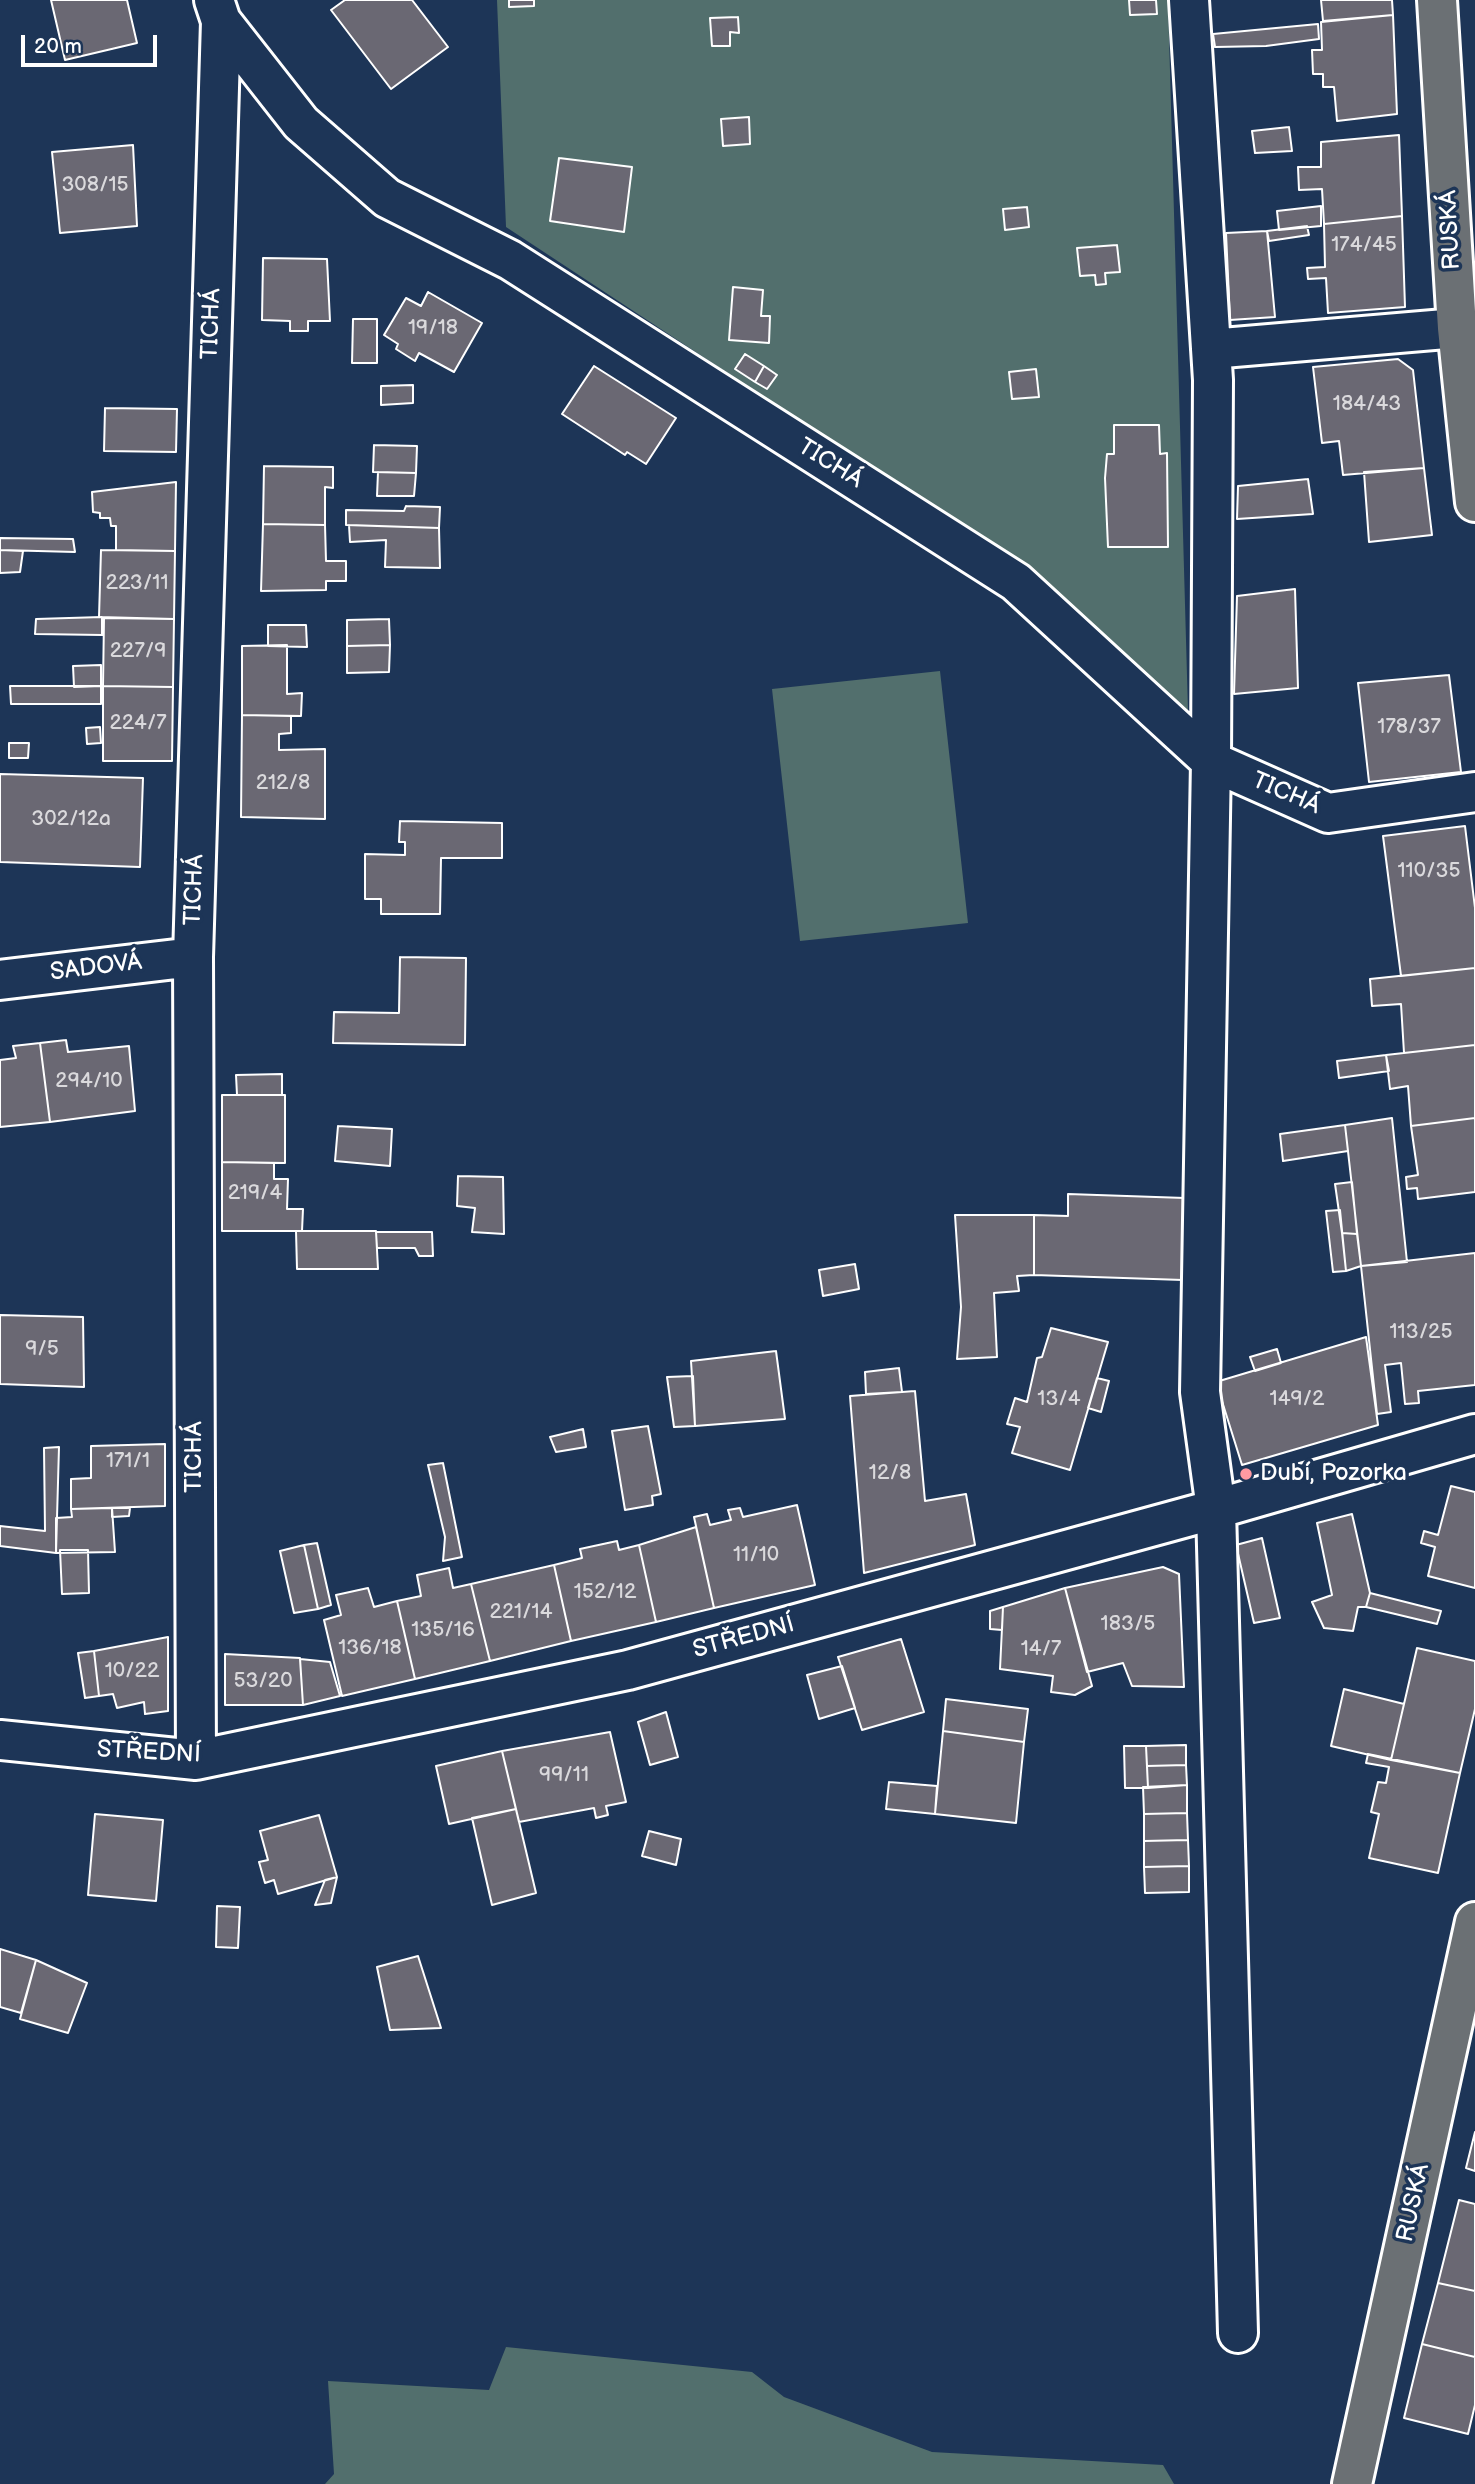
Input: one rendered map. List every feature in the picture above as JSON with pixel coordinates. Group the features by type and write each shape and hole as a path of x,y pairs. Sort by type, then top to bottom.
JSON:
{"main road":[{"name":"RUSKÁ","path":"1437,0 1457,328 1475,502"},
{"name":"RUSKÁ","path":"1352,2484 1475,1922"}],"street":[{"path":"1189,0 1211,349 1211,761 1200,1392 1216,1509 1238,2333"},
{"name":"TICHÁ","path":"218,11 301,123 387,198 510,260 1016,582 1211,761 1328,813 1475,792"},
{"name":"TICHÁ","path":"196,1760 192,957 218,11"},
{"path":"1211,349 1457,328"},
{"name":"SADOVÁ","path":"0,980 192,957"},
{"name":"STŘEDNÍ","path":"0,1740 196,1760 628,1670 1216,1509 1475,1434"}],"green space":[{"path":"497,0 1168,0 1188,711 1010,555 905,490 506,227"},
{"path":"940,671 968,923 800,941 772,689"},
{"path":"506,2347 752,2372 784,2397 932,2452 1163,2465 1174,2484 325,2484 334,2474 328,2381 489,2390"}],"building":[{"path":"51,0 127,0 137,43 65,60"},
{"path":"345,0 412,0 448,47 391,89 331,10"},
{"path":"509,0 534,0 534,6 509,7"},
{"path":"1129,0 1156,0 1157,14 1130,15"},
{"path":"1321,0 1392,0 1393,15 1323,21"},
{"path":"1393,15 1397,114 1337,121 1334,87 1323,87 1323,74 1313,74 1312,50 1322,50 1321,22"},
{"path":"738,17 739,33 730,32 730,46 712,46 710,18"},
{"path":"1318,24 1319,39 1266,46 1215,47 1213,34"},
{"path":"749,117 750,144 723,146 721,119"},
{"path":"1289,127 1292,151 1255,153 1252,131"},
{"path":"1399,135 1402,216 1324,224 1322,189 1299,190 1298,167 1321,167 1321,142"},
{"path":"133,145 137,226 60,233 52,152"},
{"path":"559,158 632,167 624,232 550,221"},
{"path":"1321,206 1321,226 1279,230 1277,211"},
{"path":"1027,207 1029,227 1005,230 1003,209"},
{"path":"1402,216 1405,307 1328,313 1326,278 1308,279 1307,268 1325,267 1324,224"},
{"path":"1307,226 1309,235 1269,241 1267,231"},
{"path":"1267,231 1275,317 1230,320 1226,233"},
{"path":"1117,245 1120,272 1105,273 1106,284 1096,285 1095,275 1080,276 1077,248"},
{"path":"263,258 327,259 330,321 308,321 308,331 290,331 290,321 262,320"},
{"path":"733,287 763,290 761,316 770,316 769,343 729,340"},
{"path":"428,292 482,323 454,372 419,353 415,361 396,349 398,344 384,335 406,298 421,306"},
{"path":"353,319 377,319 377,363 352,363"},
{"path":"745,354 764,366 755,382 735,369"},
{"path":"1398,359 1413,370 1424,468 1343,475 1339,441 1322,443 1313,367"},
{"path":"594,366 676,418 646,464 627,452 625,455 562,414"},
{"path":"764,366 777,375 767,389 755,382"},
{"path":"1036,369 1039,397 1012,399 1009,372"},
{"path":"413,385 413,403 381,405 381,386"},
{"path":"105,408 177,409 176,452 104,451"},
{"path":"1114,425 1159,425 1160,454 1167,453 1168,547 1108,547 1105,478 1107,454 1114,454"},
{"path":"374,445 417,446 416,473 373,472"},
{"path":"264,466 333,467 333,488 325,487 325,525 263,524"},
{"path":"1424,468 1432,535 1369,542 1364,472"},
{"path":"378,472 416,473 414,496 377,496"},
{"path":"1308,479 1313,514 1237,519 1238,486"},
{"path":"176,482 175,551 116,550 116,526 111,526 110,518 100,518 100,513 93,512 92,492"},
{"path":"406,506 440,507 439,528 346,525 346,510 404,511"},
{"path":"263,524 325,525 326,561 346,561 346,581 326,581 326,590 261,591"},
{"path":"349,525 439,528 440,568 385,567 386,540 350,542"},
{"path":"0,538 73,539 75,552 0,550"},
{"path":"0,550 23,551 20,572 0,573"},
{"path":"101,550 175,551 174,619 99,617"},
{"path":"1295,589 1298,688 1234,694 1237,596"},
{"path":"102,617 102,635 35,634 36,619"},
{"path":"104,618 174,619 173,687 103,686"},
{"path":"389,619 390,645 347,646 347,620"},
{"path":"268,625 306,625 307,647 268,646"},
{"path":"287,645 287,694 302,693 301,716 242,715 242,646"},
{"path":"390,645 389,672 347,673 347,646"},
{"path":"101,665 101,686 74,687 73,666"},
{"path":"1449,675 1461,772 1369,782 1358,683"},
{"path":"10,686 101,686 101,704 11,704"},
{"path":"103,686 173,687 172,761 103,761"},
{"path":"242,715 291,716 291,733 279,734 279,750 325,749 325,819 241,817"},
{"path":"100,727 101,743 87,744 86,728"},
{"path":"9,743 29,743 28,758 9,758"},
{"path":"0,774 143,778 140,867 0,862"},
{"path":"400,821 502,823 502,858 441,858 440,914 381,914 381,899 365,899 365,854 405,855 405,842 399,842"},
{"path":"1465,826 1475,908 1475,968 1401,976 1383,836"},
{"path":"400,957 466,958 465,1045 333,1043 334,1012 399,1013"},
{"path":"1475,968 1475,1045 1404,1053 1401,1004 1372,1006 1370,979"},
{"path":"66,1040 68,1052 129,1046 135,1111 50,1122 40,1043"},
{"path":"40,1043 50,1122 0,1127 0,1060 16,1058 13,1046"},
{"path":"1475,1045 1475,1118 1411,1126 1408,1086 1390,1089 1386,1055"},
{"path":"1386,1055 1389,1071 1339,1078 1337,1061"},
{"path":"282,1074 282,1095 237,1095 236,1075"},
{"path":"222,1095 285,1095 285,1163 222,1162"},
{"path":"1392,1118 1407,1262 1361,1266 1345,1125"},
{"path":"1475,1118 1475,1192 1418,1199 1417,1188 1407,1189 1406,1177 1418,1175 1411,1126"},
{"path":"1345,1125 1348,1151 1283,1161 1280,1134"},
{"path":"338,1126 392,1129 390,1166 335,1161"},
{"path":"222,1162 274,1163 274,1179 288,1179 287,1209 303,1209 302,1231 222,1231"},
{"path":"458,1176 503,1177 504,1234 472,1232 475,1208 457,1206"},
{"path":"1352,1182 1357,1234 1342,1233 1335,1184"},
{"path":"1068,1194 1185,1198 1183,1280 1034,1275 1034,1215 1068,1216"},
{"path":"1340,1210 1346,1271 1333,1272 1326,1211"},
{"path":"955,1215 1034,1215 1034,1275 1017,1276 1019,1291 994,1293 997,1357 957,1359 961,1307"},
{"path":"296,1231 376,1231 378,1269 297,1269"},
{"path":"376,1232 432,1232 433,1256 419,1256 415,1248 377,1248"},
{"path":"1342,1233 1357,1234 1361,1266 1346,1271"},
{"path":"1475,1253 1475,1385 1418,1391 1419,1403 1405,1404 1401,1363 1385,1365 1391,1412 1377,1414 1361,1266"},
{"path":"855,1264 859,1289 823,1296 819,1270"},
{"path":"0,1315 83,1317 84,1387 0,1384"},
{"path":"1051,1328 1108,1342 1070,1470 1012,1453 1020,1427 1007,1424 1015,1398 1027,1402 1037,1358 1042,1357"},
{"path":"1366,1337 1378,1425 1242,1465 1216,1382"},
{"path":"1277,1349 1281,1363 1255,1371 1250,1357"},
{"path":"776,1351 785,1419 695,1426 691,1361"},
{"path":"899,1368 902,1392 866,1394 865,1372"},
{"path":"693,1376 695,1426 674,1427 667,1377"},
{"path":"1097,1378 1109,1381 1101,1412 1088,1408"},
{"path":"915,1391 925,1501 966,1494 975,1545 864,1573 850,1396"},
{"path":"648,1426 661,1494 652,1496 653,1505 625,1510 612,1431"},
{"path":"583,1429 586,1447 556,1452 550,1437"},
{"path":"165,1444 165,1506 71,1509 71,1479 91,1478 91,1446"},
{"path":"59,1447 56,1553 0,1546 0,1526 45,1531 44,1448"},
{"path":"443,1463 462,1557 443,1561 445,1537 428,1465"},
{"path":"1451,1486 1475,1492 1475,1588 1428,1576 1435,1547 1421,1543 1424,1531 1438,1535"},
{"path":"797,1505 815,1585 714,1608 694,1517 707,1514 710,1525 731,1520 728,1510 740,1508 743,1517"},
{"path":"112,1508 115,1552 56,1553 56,1518 72,1517 71,1509"},
{"path":"112,1508 130,1508 129,1516 112,1517"},
{"path":"1352,1514 1370,1593 1366,1607 1358,1607 1353,1631 1324,1628 1312,1602 1332,1595 1317,1523"},
{"path":"696,1527 714,1608 656,1622 639,1545"},
{"path":"1262,1538 1280,1618 1254,1623 1236,1545"},
{"path":"617,1541 619,1550 639,1545 656,1622 571,1641 554,1565 582,1558 580,1549"},
{"path":"317,1543 331,1605 318,1609 304,1545"},
{"path":"304,1545 318,1609 294,1613 280,1551"},
{"path":"60,1550 88,1550 89,1593 62,1594"},
{"path":"554,1565 571,1641 490,1661 471,1584"},
{"path":"1163,1567 1179,1574 1184,1687 1132,1686 1123,1663 1087,1672 1065,1588"},
{"path":"449,1568 453,1588 471,1584 490,1661 415,1679 397,1601 421,1596 417,1575"},
{"path":"368,1588 374,1607 397,1601 415,1679 342,1696 324,1620 341,1615 336,1595"},
{"path":"1065,1588 1092,1686 1075,1695 1051,1692 1053,1676 1000,1669 1003,1607"},
{"path":"1370,1593 1441,1611 1437,1624 1366,1607"},
{"path":"1003,1607 1002,1630 990,1629 990,1611"},
{"path":"168,1637 168,1711 145,1714 144,1702 117,1708 113,1694 99,1696 94,1651"},
{"path":"901,1639 924,1712 862,1730 838,1657"},
{"path":"1417,1648 1475,1661 1475,1709 1460,1773 1391,1760"},
{"path":"94,1651 99,1696 85,1698 78,1653"},
{"path":"225,1654 300,1658 303,1705 225,1705"},
{"path":"300,1659 330,1662 340,1696 303,1705"},
{"path":"842,1666 855,1708 819,1719 807,1675"},
{"path":"1344,1689 1404,1704 1391,1760 1331,1746"},
{"path":"946,1699 1028,1709 1024,1742 943,1731"},
{"path":"666,1712 678,1757 650,1765 638,1722"},
{"path":"943,1731 1024,1742 1016,1823 935,1814"},
{"path":"610,1732 626,1802 606,1806 608,1815 596,1818 594,1808 519,1822 502,1751"},
{"path":"1186,1745 1186,1765 1147,1766 1146,1746"},
{"path":"1124,1746 1146,1746 1148,1788 1125,1788"},
{"path":"502,1751 516,1809 449,1824 436,1766"},
{"path":"1368,1754 1460,1773 1438,1873 1369,1858 1379,1814 1371,1812 1378,1782 1386,1783 1389,1767 1366,1763"},
{"path":"1186,1765 1187,1785 1148,1788 1147,1766"},
{"path":"889,1782 937,1786 935,1814 886,1809"},
{"path":"1187,1785 1187,1813 1144,1814 1143,1787"},
{"path":"516,1809 536,1893 492,1905 472,1818"},
{"path":"1187,1813 1188,1840 1144,1841 1144,1814"},
{"path":"95,1814 163,1820 156,1901 88,1895"},
{"path":"319,1815 337,1877 278,1894 274,1880 265,1883 259,1862 268,1860 260,1831"},
{"path":"649,1831 681,1839 676,1865 642,1856"},
{"path":"1188,1840 1189,1866 1144,1867 1144,1841"},
{"path":"1189,1866 1189,1892 1145,1893 1144,1867"},
{"path":"337,1877 331,1903 315,1905 325,1880"},
{"path":"217,1906 240,1907 238,1948 216,1947"},
{"path":"0,1949 36,1960 21,2013 0,2007"},
{"path":"418,1956 441,2028 390,2030 377,1967"},
{"path":"36,1960 87,1983 68,2033 20,2019"},
{"path":"1475,2132 1475,2171 1466,2168"},
{"path":"1459,2200 1475,2204 1475,2291 1438,2283"},
{"path":"1438,2283 1475,2291 1475,2357 1422,2344"},
{"path":"1422,2344 1475,2357 1475,2405 1468,2434 1404,2418"}],"place":[{"name":"Dubí, Pozorka","path":"1246,1474"}]}
